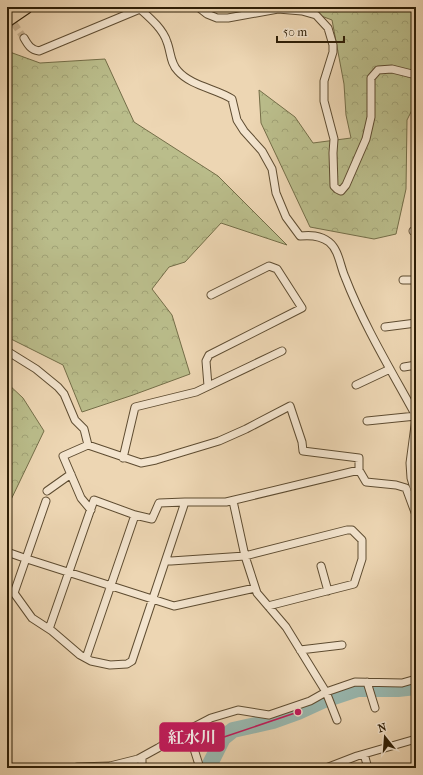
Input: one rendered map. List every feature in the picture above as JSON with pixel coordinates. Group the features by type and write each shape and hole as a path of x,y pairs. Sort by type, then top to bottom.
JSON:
{"highway":[{"path":"7,11 13,7"},
{"path":"7,20 26,7"}],"street":[{"path":"198,7 207,14 217,18 228,18 278,9 302,11 316,15 328,28 333,45 333,52 324,81 324,101 334,139 334,186 336,189 341,191 346,184 366,139 371,117 371,78 378,70 392,69 416,75"},
{"path":"24,38 30,48 34,51 39,51 140,10 154,22 167,41 173,65 179,73 197,84 214,92 224,94 232,99 237,120 244,131 262,151 272,169 276,193 286,217 300,236 320,237 330,242 338,253 342,271 356,306 416,417 410,463 411,478 415,492"},
{"path":"208,386 206,361 208,355 302,308 277,269 269,266 211,295"},
{"path":"403,280 416,280"},
{"path":"385,327 416,323"},
{"path":"123,458 135,406 196,392 282,350"},
{"path":"7,351 36,369 58,387 64,394 75,420 84,429 88,445"},
{"path":"404,367 416,365"},
{"path":"356,385 390,369"},
{"path":"90,510 81,498 63,456 88,445 141,463 156,460 219,440 246,429 290,406 302,442 303,451 359,458 359,470 366,482 396,485 406,488 416,515"},
{"path":"366,422 416,417"},
{"path":"49,629 94,500 135,515 152,519 159,503 233,501 359,470"},
{"path":"46,491 71,474"},
{"path":"415,492 416,480"},
{"path":"46,501 14,593 32,618 49,629 80,656 110,665 127,664 132,661 186,502"},
{"path":"233,501 245,556 257,593 286,627 326,692 337,720"},
{"path":"86,658 135,515"},
{"path":"166,560 171,561 245,556 347,530 352,530 362,540 362,559 354,584 268,606"},
{"path":"7,552 174,606 255,588"},
{"path":"321,566 328,591"},
{"path":"300,650 342,645"},
{"path":"73,768 78,766 94,767 118,764 142,757 211,718 238,710 269,715 310,701 326,692 355,682 402,682 416,679"},
{"path":"367,682 375,708"},
{"path":"188,730 200,768"},
{"path":"326,768 364,754 416,738"},
{"path":"364,754 368,768"},
{"path":"142,757 142,768"}],"green space":[{"path":"297,7 416,7 416,102 407,120 406,189 396,234 374,239 310,227 261,123 259,90 295,117 313,143 351,138 346,115 344,84 332,20"},
{"path":"7,51 40,63 105,59 134,122 218,176 287,245 221,223 185,262 169,267 152,289 172,315 190,374 82,412 63,365 7,337"},
{"path":"7,383 23,398 44,431 7,508"}],"waterway":[{"path":"208,768 223,738 233,730 273,721 322,701 358,689 398,689 416,687"}],"tunnel":[{"path":"8,15 24,38"}],"place":[{"name":"紅水川","path":"298,712"}]}
